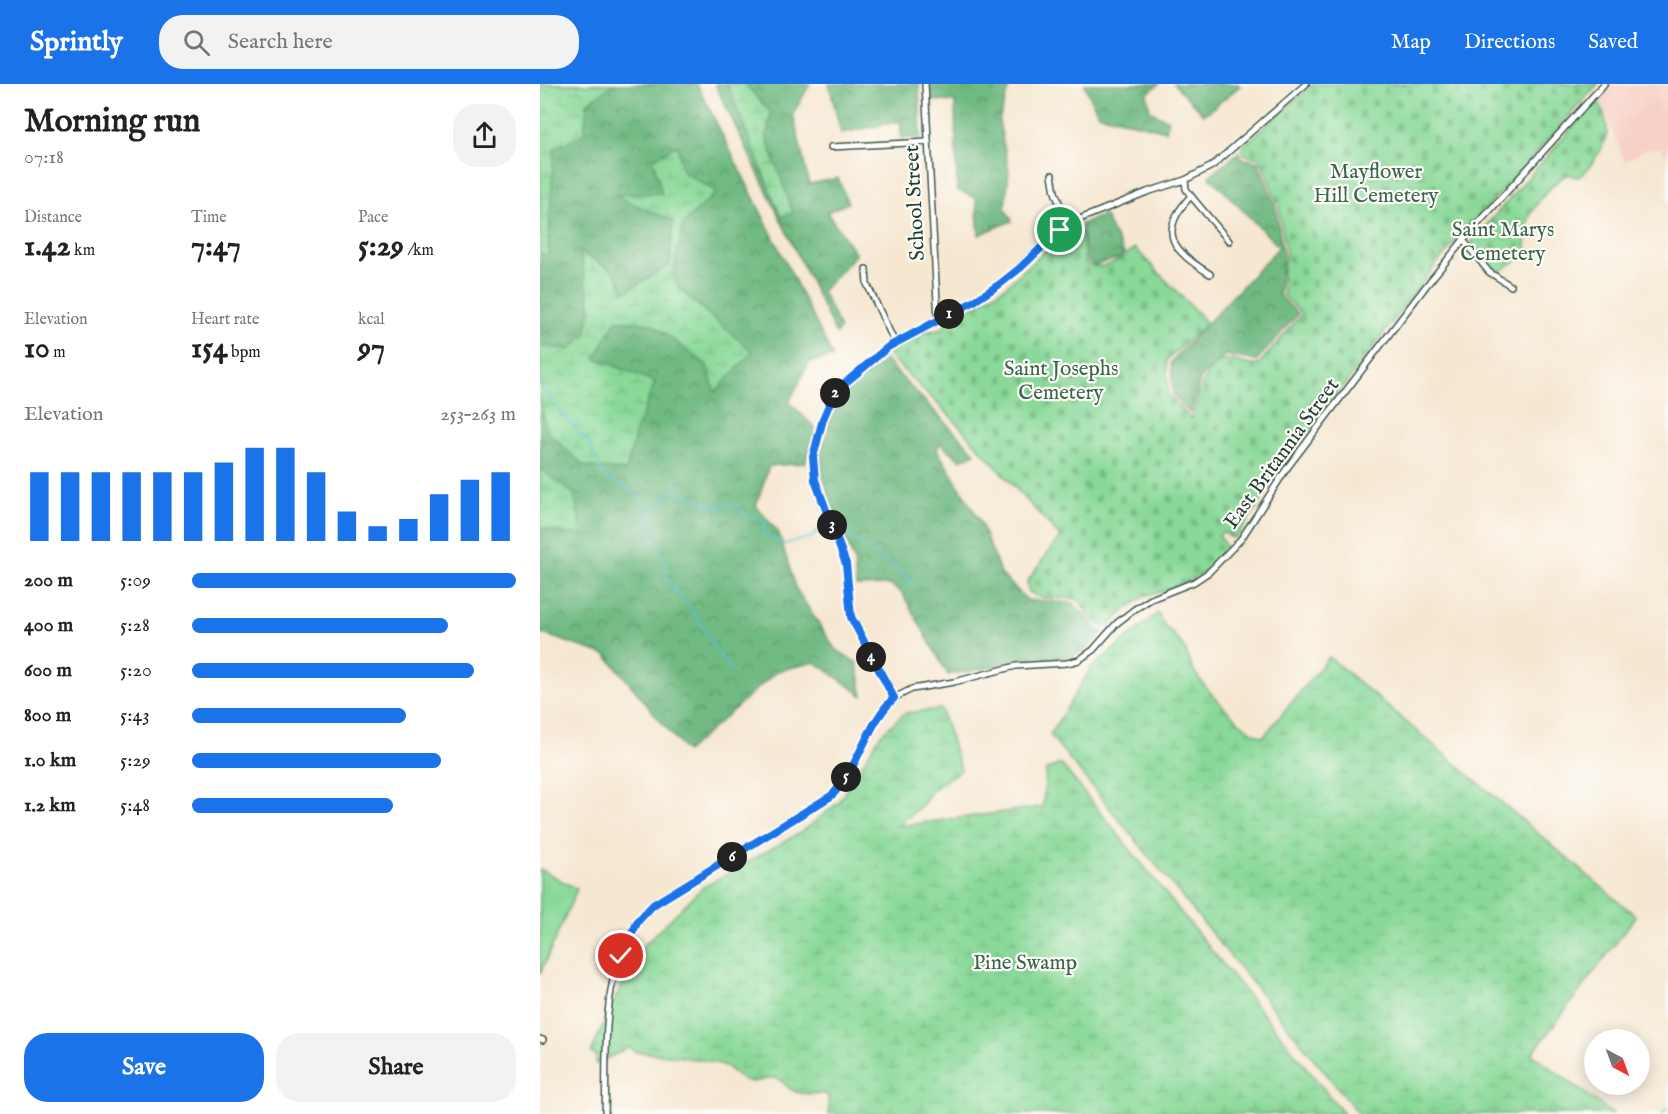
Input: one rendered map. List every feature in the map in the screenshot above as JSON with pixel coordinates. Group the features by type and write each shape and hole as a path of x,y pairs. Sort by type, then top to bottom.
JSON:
{"street":[{"name":"School Street","path":"925,84 938,320"},
{"path":"1296,84 1299,91"},
{"path":"604,1114 609,995 621,956 638,921 661,899 831,796 846,777 880,714 894,698 851,617 846,564 815,480 813,460 823,419 834,394 895,343 973,302 1004,281 1067,224 1138,195 1185,180 1217,163 1306,84"},
{"name":"East Britannia Street","path":"894,698 912,689 954,682 1016,666 1067,663 1079,660 1093,650 1117,623 1134,609 1151,599 1194,582 1209,572 1241,539 1287,468 1463,240 1604,84"},
{"path":"831,147 928,142"},
{"path":"1052,175 1055,192 1067,224"},
{"path":"1185,180 1186,189 1191,196 1229,241"},
{"path":"1191,196 1178,210 1174,219 1173,240 1185,256 1210,274"},
{"path":"1463,240 1489,272 1511,285"},
{"path":"866,269 867,284 895,343"}],"shaded area":[{"path":"1610,84 1668,84 1668,157 1661,148 1645,149 1625,162 1599,96"}],"green space":[{"path":"540,84 697,84 833,357 809,363 789,402 815,428 805,463 769,466 756,506 779,533 796,589 835,649 857,663 863,696 815,662 777,671 686,752 606,655 540,633"},
{"path":"540,84 614,84 587,103 584,134 554,149 548,255 540,253"},
{"path":"715,84 810,84 793,114 809,184 838,178 848,203 827,212 856,254 822,291 840,328 836,334"},
{"path":"727,84 745,84 771,113 766,136 793,213 781,217"},
{"path":"829,84 919,84 921,138 901,138 901,121 841,133"},
{"path":"930,84 1010,84 999,121 1009,171 1005,208 1012,221 979,235 976,198 957,190 955,102 931,100"},
{"path":"1084,84 1159,84 1147,94 1150,111 1168,120 1166,131 1098,114"},
{"path":"1174,84 1238,84 1240,86 1204,115"},
{"path":"1313,84 1598,84 1437,263 1269,485 1236,538 1223,532 1219,535 1227,549 1212,566 1182,584 1149,596 1146,595 1125,610 1109,627 1095,621 1079,600 1035,596 1029,592 1027,582 1054,544 1061,538 951,417 888,355 898,345 931,330 942,329 947,322 1004,288 1063,235 1081,231 1085,263 1092,266 1105,266 1118,261 1135,248 1207,323 1167,360 1168,394 1191,419 1203,382 1214,366 1222,361 1230,360 1258,365 1302,314 1283,295 1283,268 1286,253 1278,204 1260,159 1244,154 1241,148"},
{"name":"Saint Marys Cemetery","path":"1598,99 1607,131 1596,157 1581,175 1576,177 1568,174 1555,183 1543,196 1527,225 1527,253 1495,275 1486,266 1471,242"},
{"path":"677,145 683,172 717,192 683,224 673,276 680,290 753,352 715,392 707,365 652,324 616,320 595,358 655,382 636,431 626,471 584,466 546,430 540,397 540,346 569,350 586,334 591,309 580,252 614,271 625,292 670,265 673,221 613,195 662,193 653,159"},
{"path":"1239,152 1241,158 1258,162 1275,204 1283,254 1279,295 1298,314 1256,361 1225,355 1201,377 1190,413 1173,395 1171,362 1279,247 1209,176"},
{"path":"1104,215 1124,253 1119,258 1095,265 1087,261 1081,224"},
{"path":"885,360 975,453 960,460 940,443 937,450 981,523 1001,574 1027,600 1073,603 1099,631 1103,631 1088,648 1070,657 1036,659 948,675 902,593 890,585 856,586 854,560 819,464 831,416 851,387"},
{"path":"540,469 574,494 583,536 540,528"},
{"path":"1158,613 1165,626 1182,645 1194,671 1207,688 1245,727 1263,737 1329,657 1636,916 1532,1054 1584,1093 1584,1095 1587,1095 1613,1114 1359,1114 1050,735 1091,668"},
{"name":"Pine Swamp","path":"941,709 961,770 939,785 929,794 925,802 898,826 1043,807 1046,770 1061,764 1344,1114 829,1114 828,1095 796,1092 776,1078 755,1082 747,1081 724,1065 633,1051 630,1047 596,1064 596,1055 591,1053 610,1008 643,946 702,888 803,831 839,802 881,734 905,713"},
{"path":"540,869 577,889 540,974"}],"waterway":[{"path":"540,379 558,410 589,443 605,478 627,488 654,509 647,523 667,566 667,580 697,617 732,672"},
{"path":"654,508 673,489 714,507 738,505 746,515 766,522 762,533 784,544 812,537 825,523"},
{"path":"838,523 843,531 902,573 913,585"},
{"path":"1662,1114 1668,1107"}],"route":[{"path":"621,956 638,921 653,905 831,796 846,777 880,714 894,698 854,626 849,608 846,564 815,480 813,453 823,419 834,394 888,347 973,302 1004,281 1060,230"}],"park label":[{"name":"Mayflower Hill Cemetery","path":"1376,183"},
{"name":"Saint Josephs Cemetery","path":"1061,380"}]}
